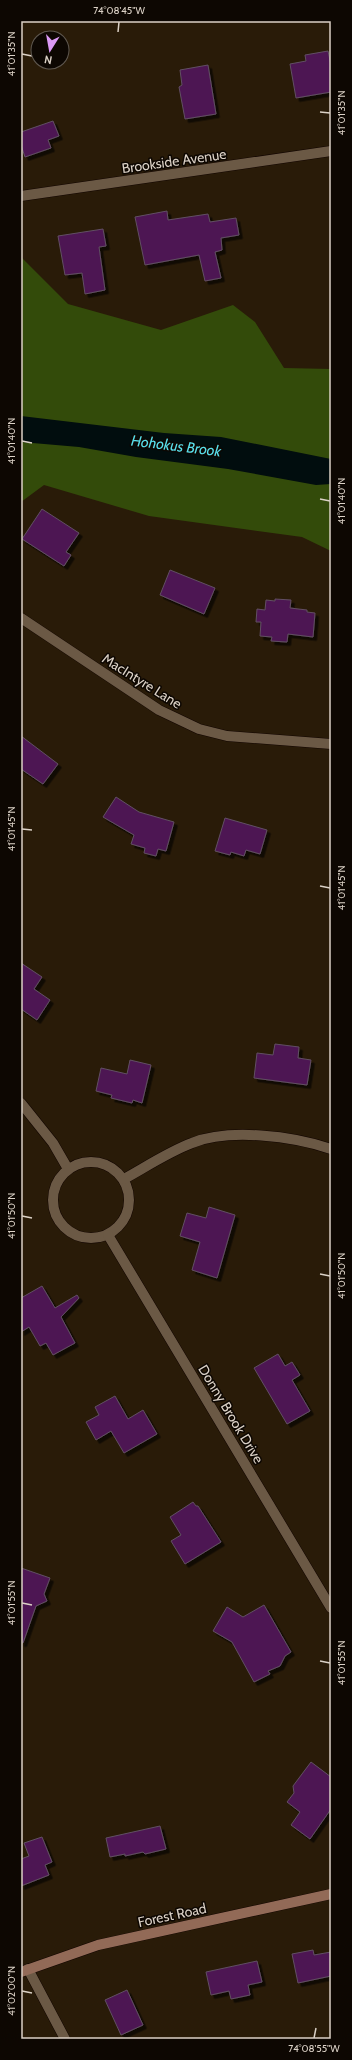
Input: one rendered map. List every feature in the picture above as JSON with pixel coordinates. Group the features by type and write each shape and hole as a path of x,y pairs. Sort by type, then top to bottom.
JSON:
{"main road":[{"name":"Forest Road","path":"25,1970 98,1945 331,1894"}],"street":[{"name":"Brookside Avenue","path":"21,196 331,151"},
{"name":"MacIntyre Lane","path":"21,618 159,710 199,729 227,736 331,744"},
{"path":"21,1103 54,1143 68,1169"},
{"path":"124,1179 192,1143 218,1138 249,1135 279,1137 313,1143 331,1149"},
{"path":"92,1161 110,1167 124,1179 129,1191 128,1210 119,1227 108,1234 96,1238 83,1238 71,1233 62,1225 55,1214 52,1202 54,1189 59,1178 68,1169 79,1163 92,1161"},
{"name":"Donny Brook Drive","path":"108,1234 331,1608"},
{"path":"25,1970 65,2039"}],"green space":[{"path":"21,257 68,304 161,330 233,305 255,322 284,368 331,369 331,551 302,537 149,516 44,485 21,502"}],"water":[{"name":"Hohokus Brook","path":"21,416 164,433 221,437 331,459 331,484 316,485 228,469 136,457 79,447 21,442"}],"building":[{"path":"328,51 331,65 331,92 296,98 290,64 306,61 305,55"},
{"path":"208,65 216,114 185,119 179,87 182,85 180,70"},
{"path":"53,121 59,136 48,140 51,148 25,157 21,145 21,132"},
{"path":"167,211 168,220 208,214 210,222 236,218 239,235 221,238 222,250 215,252 221,278 205,281 199,255 145,265 135,217"},
{"path":"103,229 106,246 99,247 105,290 85,294 82,273 65,275 58,236"},
{"path":"42,509 79,533 66,552 71,555 64,566 22,539"},
{"path":"170,570 215,588 204,614 160,595"},
{"path":"275,599 291,600 290,608 307,610 307,612 315,613 313,637 288,634 287,642 271,641 272,637 260,636 261,622 256,622 257,609 265,610 266,600 275,601"},
{"path":"21,736 58,764 43,784 21,769"},
{"path":"116,797 139,812 174,822 166,851 158,849 156,856 144,853 145,848 131,844 134,835 103,817"},
{"path":"225,818 267,830 260,854 246,850 244,856 231,852 230,855 215,851"},
{"path":"21,963 42,977 34,989 50,1000 37,1020 21,1009"},
{"path":"275,1044 299,1047 298,1058 311,1060 307,1085 254,1078 257,1053 273,1055"},
{"path":"130,1060 151,1065 142,1103 133,1100 132,1103 111,1098 112,1095 96,1091 101,1068 127,1074"},
{"path":"209,1207 235,1215 217,1278 192,1270 200,1242 180,1236 187,1213 206,1218"},
{"path":"42,1286 55,1308 77,1295 79,1298 61,1317 75,1343 53,1355 46,1343 40,1346 29,1327 21,1332 21,1298"},
{"path":"278,1354 285,1366 292,1362 300,1375 292,1380 310,1411 287,1424 254,1368"},
{"path":"115,1396 128,1419 143,1410 157,1434 124,1453 111,1431 96,1440 86,1422 99,1415 95,1407"},
{"path":"193,1502 196,1506 198,1506 221,1542 185,1564 171,1541 181,1535 170,1517"},
{"path":"21,1568 50,1578 44,1594 47,1601 36,1606 23,1643 21,1643"},
{"path":"264,1605 291,1652 285,1656 280,1666 268,1671 270,1674 254,1682 232,1642 213,1631 227,1607 243,1617"},
{"path":"311,1762 331,1777 331,1809 310,1839 291,1825 300,1812 287,1802 294,1793 293,1786"},
{"path":"160,1826 166,1849 145,1854 143,1852 125,1856 125,1854 110,1857 106,1838"},
{"path":"42,1837 52,1862 45,1865 49,1875 21,1886 21,1859 29,1856 24,1843"},
{"path":"313,1950 314,1955 331,1952 331,1976 298,1983 292,1954"},
{"path":"257,1961 262,1982 248,1985 250,1995 231,1999 229,1991 211,1995 206,1972"},
{"path":"127,1990 143,2025 121,2035 105,2000"}]}
